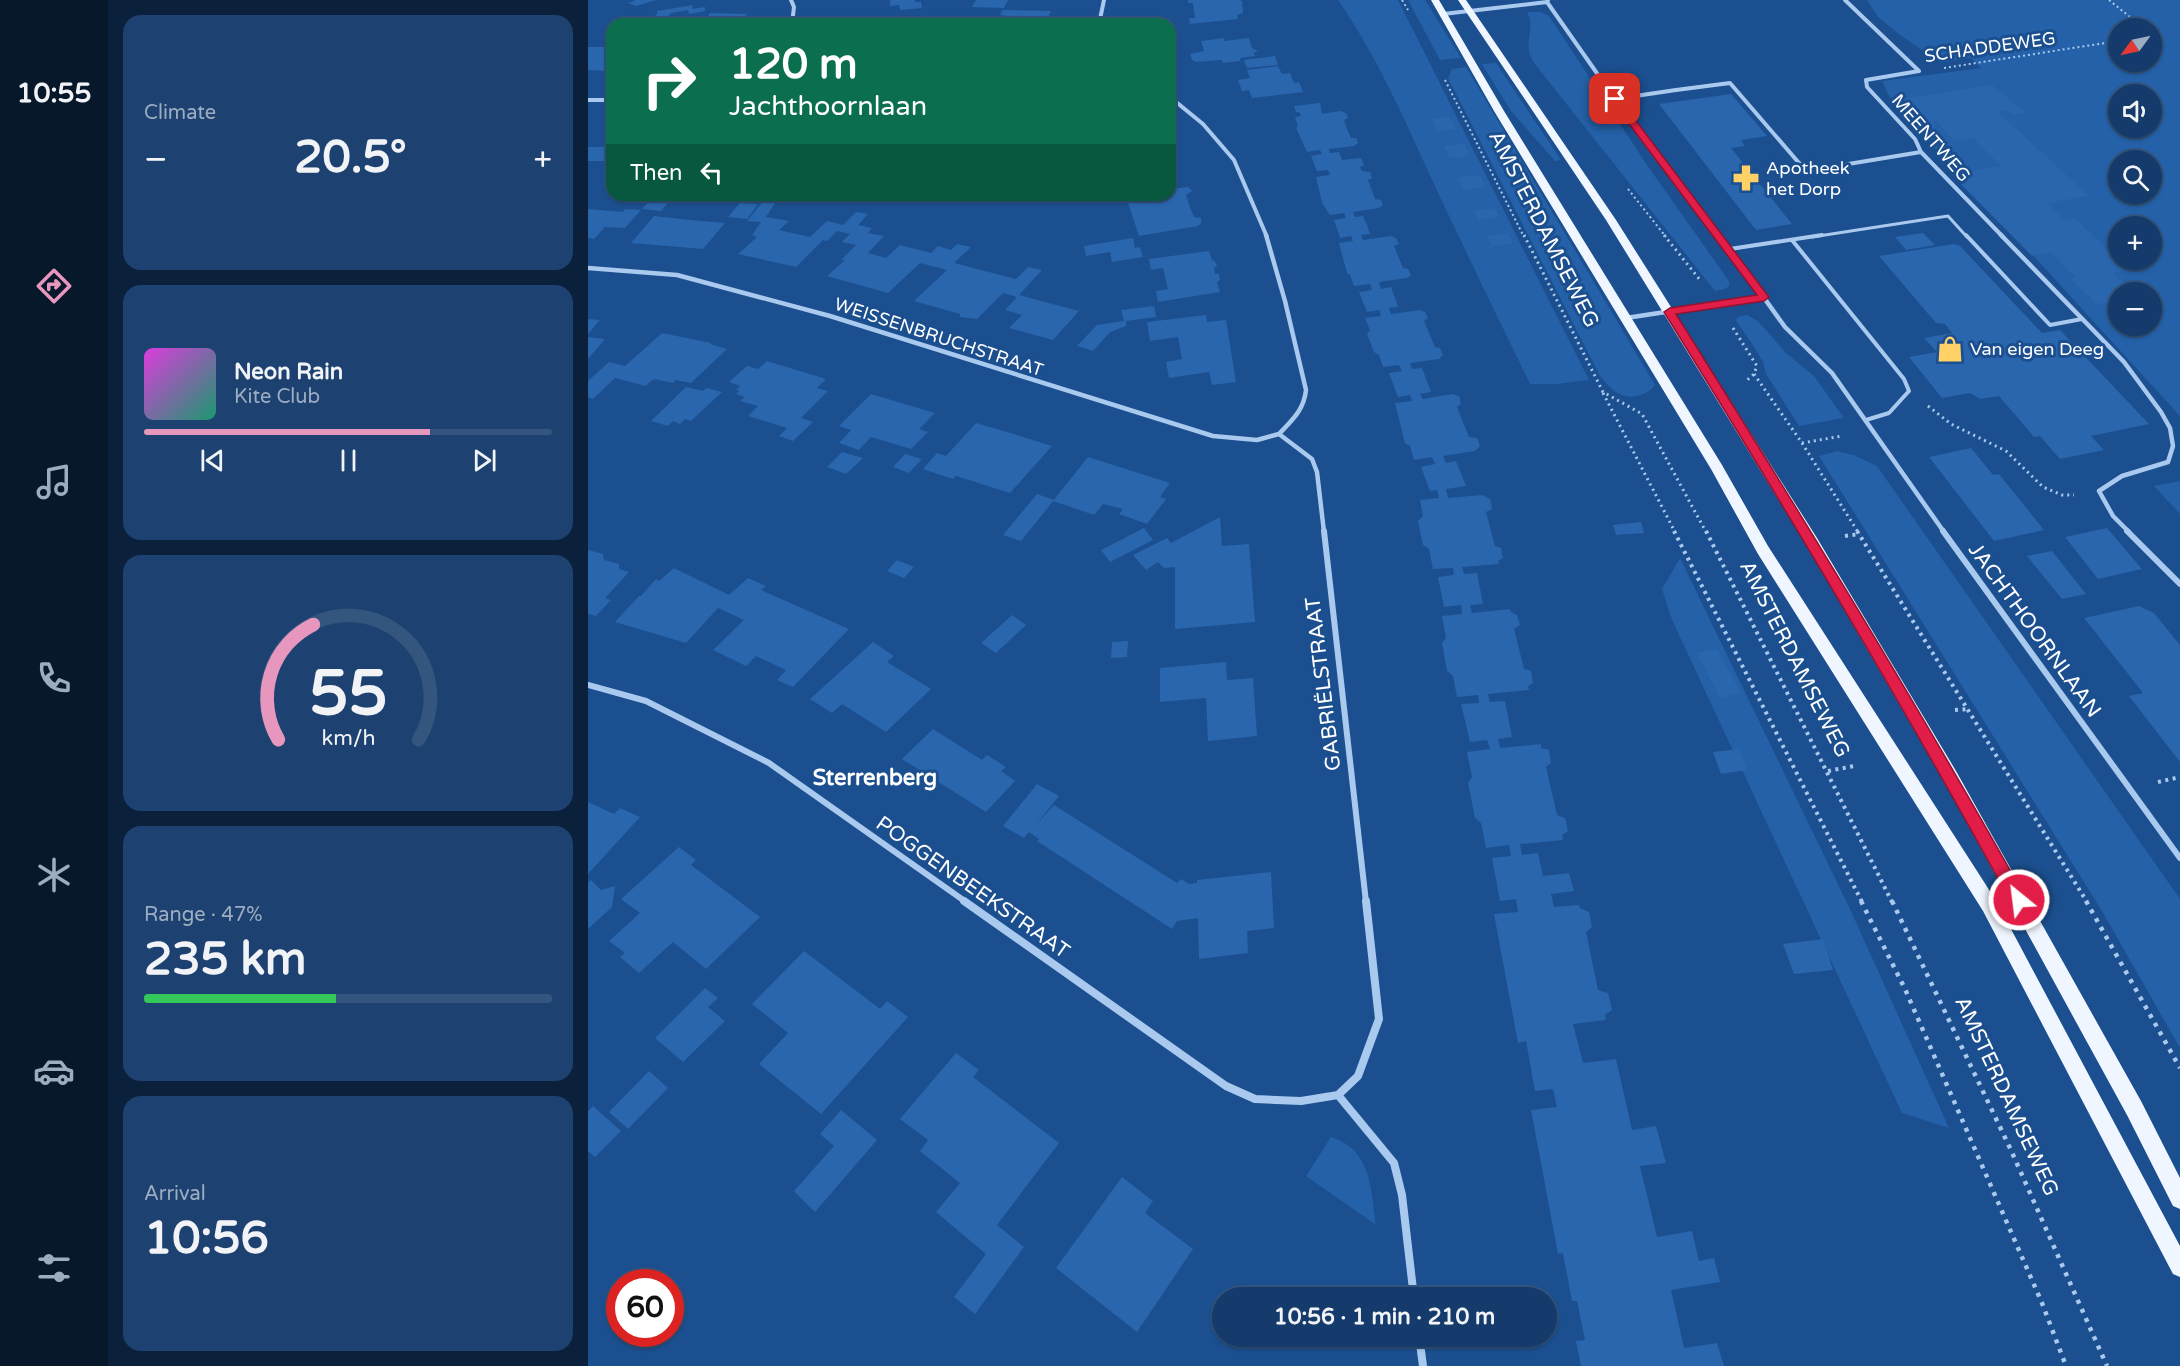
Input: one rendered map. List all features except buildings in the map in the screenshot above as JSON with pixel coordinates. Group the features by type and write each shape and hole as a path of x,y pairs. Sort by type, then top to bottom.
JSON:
{"main road":[{"name":"AMSTERDAMSEWEG","path":"1435,0 1499,111 1717,468 1763,550 1989,905 2180,1267"},
{"path":"1466,5 1670,312 1812,542 1950,776 2134,1108 2180,1199"}],"street":[{"path":"791,0 794,7 793,18"},
{"path":"1100,18 1104,0"},
{"path":"1845,0 1919,71"},
{"path":"1443,14 1466,5 1547,1"},
{"name":"JACHTHOORNLAAN","path":"1547,1 1615,99 1730,249 1785,327 1832,373 2180,858"},
{"name":"SCHADDEWEG","path":"1866,80 1919,71"},
{"name":"MEENTWEG","path":"1866,80 1867,87 1915,139 1922,152 2124,362 2161,412 2170,428 2173,446 2168,462 2105,483 2099,491"},
{"path":"1615,99 1730,82 1799,163 1812,170 1922,152"},
{"path":"588,100 606,100"},
{"path":"1176,102 1203,124 1234,160 1269,242 1306,390 1305,402 1297,415 1279,434"},
{"name":"WEISSENBRUCHSTRAAT","path":"588,268 677,275 831,316 1213,436 1257,440 1279,434"},
{"path":"1625,318 1764,297"},
{"name":"GABRIËLSTRAAT","path":"1279,434 1312,459 1317,472 1379,1019 1358,1076 1338,1095"},
{"path":"2099,491 2113,516 2180,584"},
{"name":"POGGENBEEKSTRAAT","path":"588,685 646,701 769,763 1226,1086 1255,1099 1300,1101 1338,1095"},
{"path":"1338,1095 1394,1163 1402,1195 1413,1287"},
{"path":"1420,1347 1423,1366"}],"lane":[{"path":"1730,249 1948,216 2050,325 2082,319"},
{"path":"1792,240 1904,379 1909,391 1889,413 1866,420"}],"path":[{"path":"1402,0 1412,19"},
{"path":"2109,0 2130,18"},
{"name":"SCHADDEWEG","path":"1919,71 2108,43"},
{"name":"AMSTERDAMSEWEG","path":"1443,76 1603,392 1642,414 1720,557 1828,771 2010,1148 2107,1366"},
{"path":"1717,304 1752,355 1757,366 1754,374 1802,443 1860,534 2093,913 2180,1068"},
{"path":"1909,391 1955,427 2008,451 2031,477 2050,492 2068,496 2099,491"},
{"path":"1603,392 1737,652 1905,989 2042,1303 2066,1366"},
{"path":"1802,443 1872,430"},
{"path":"1954,710 1968,709"},
{"path":"1828,771 1854,766"}],"shaded area":[{"path":"1338,0 1398,0 1589,380 1557,384 1530,384 1394,97 1368,48"},
{"path":"1408,0 1425,0 1461,58 1440,60"},
{"path":"1867,0 2180,0 2180,416 1913,124 1889,96 1882,81 1981,68 1971,58 1941,63 1878,17"},
{"path":"1527,12 1540,12 1549,16 1647,165 1729,281 1729,286 1725,289 1715,291 1534,63 1529,49 1530,18"},
{"path":"1496,63 1561,160 1555,161 1511,111 1482,64"},
{"path":"1466,67 1655,385 1651,390 1636,396 1624,396 1609,386 1600,376 1448,78 1452,69"},
{"path":"1747,315 1758,321 1786,353 1814,376 1844,418 1799,426 1766,374 1763,362 1753,345 1736,321 1737,317"},
{"path":"1837,451 1854,455 1877,466 2180,899 2180,1048 2102,911 1819,456"},
{"path":"2180,481 2180,514 2154,486"},
{"path":"1680,558 1850,909 1949,1128 1902,1113 1672,620 1662,589"},
{"path":"1331,1137 1355,1151 1362,1161 1370,1185 1376,1225 1306,1176"}],"place":[{"name":"Apotheek het Dorp","path":"1746,178"},
{"name":"Van eigen Deeg","path":"1950,349"}],"district":[{"name":"Sterrenberg","path":"875,777"}],"route":[{"path":"1615,99 1764,297 1670,312 1812,542 1950,776 2019,900"}]}
